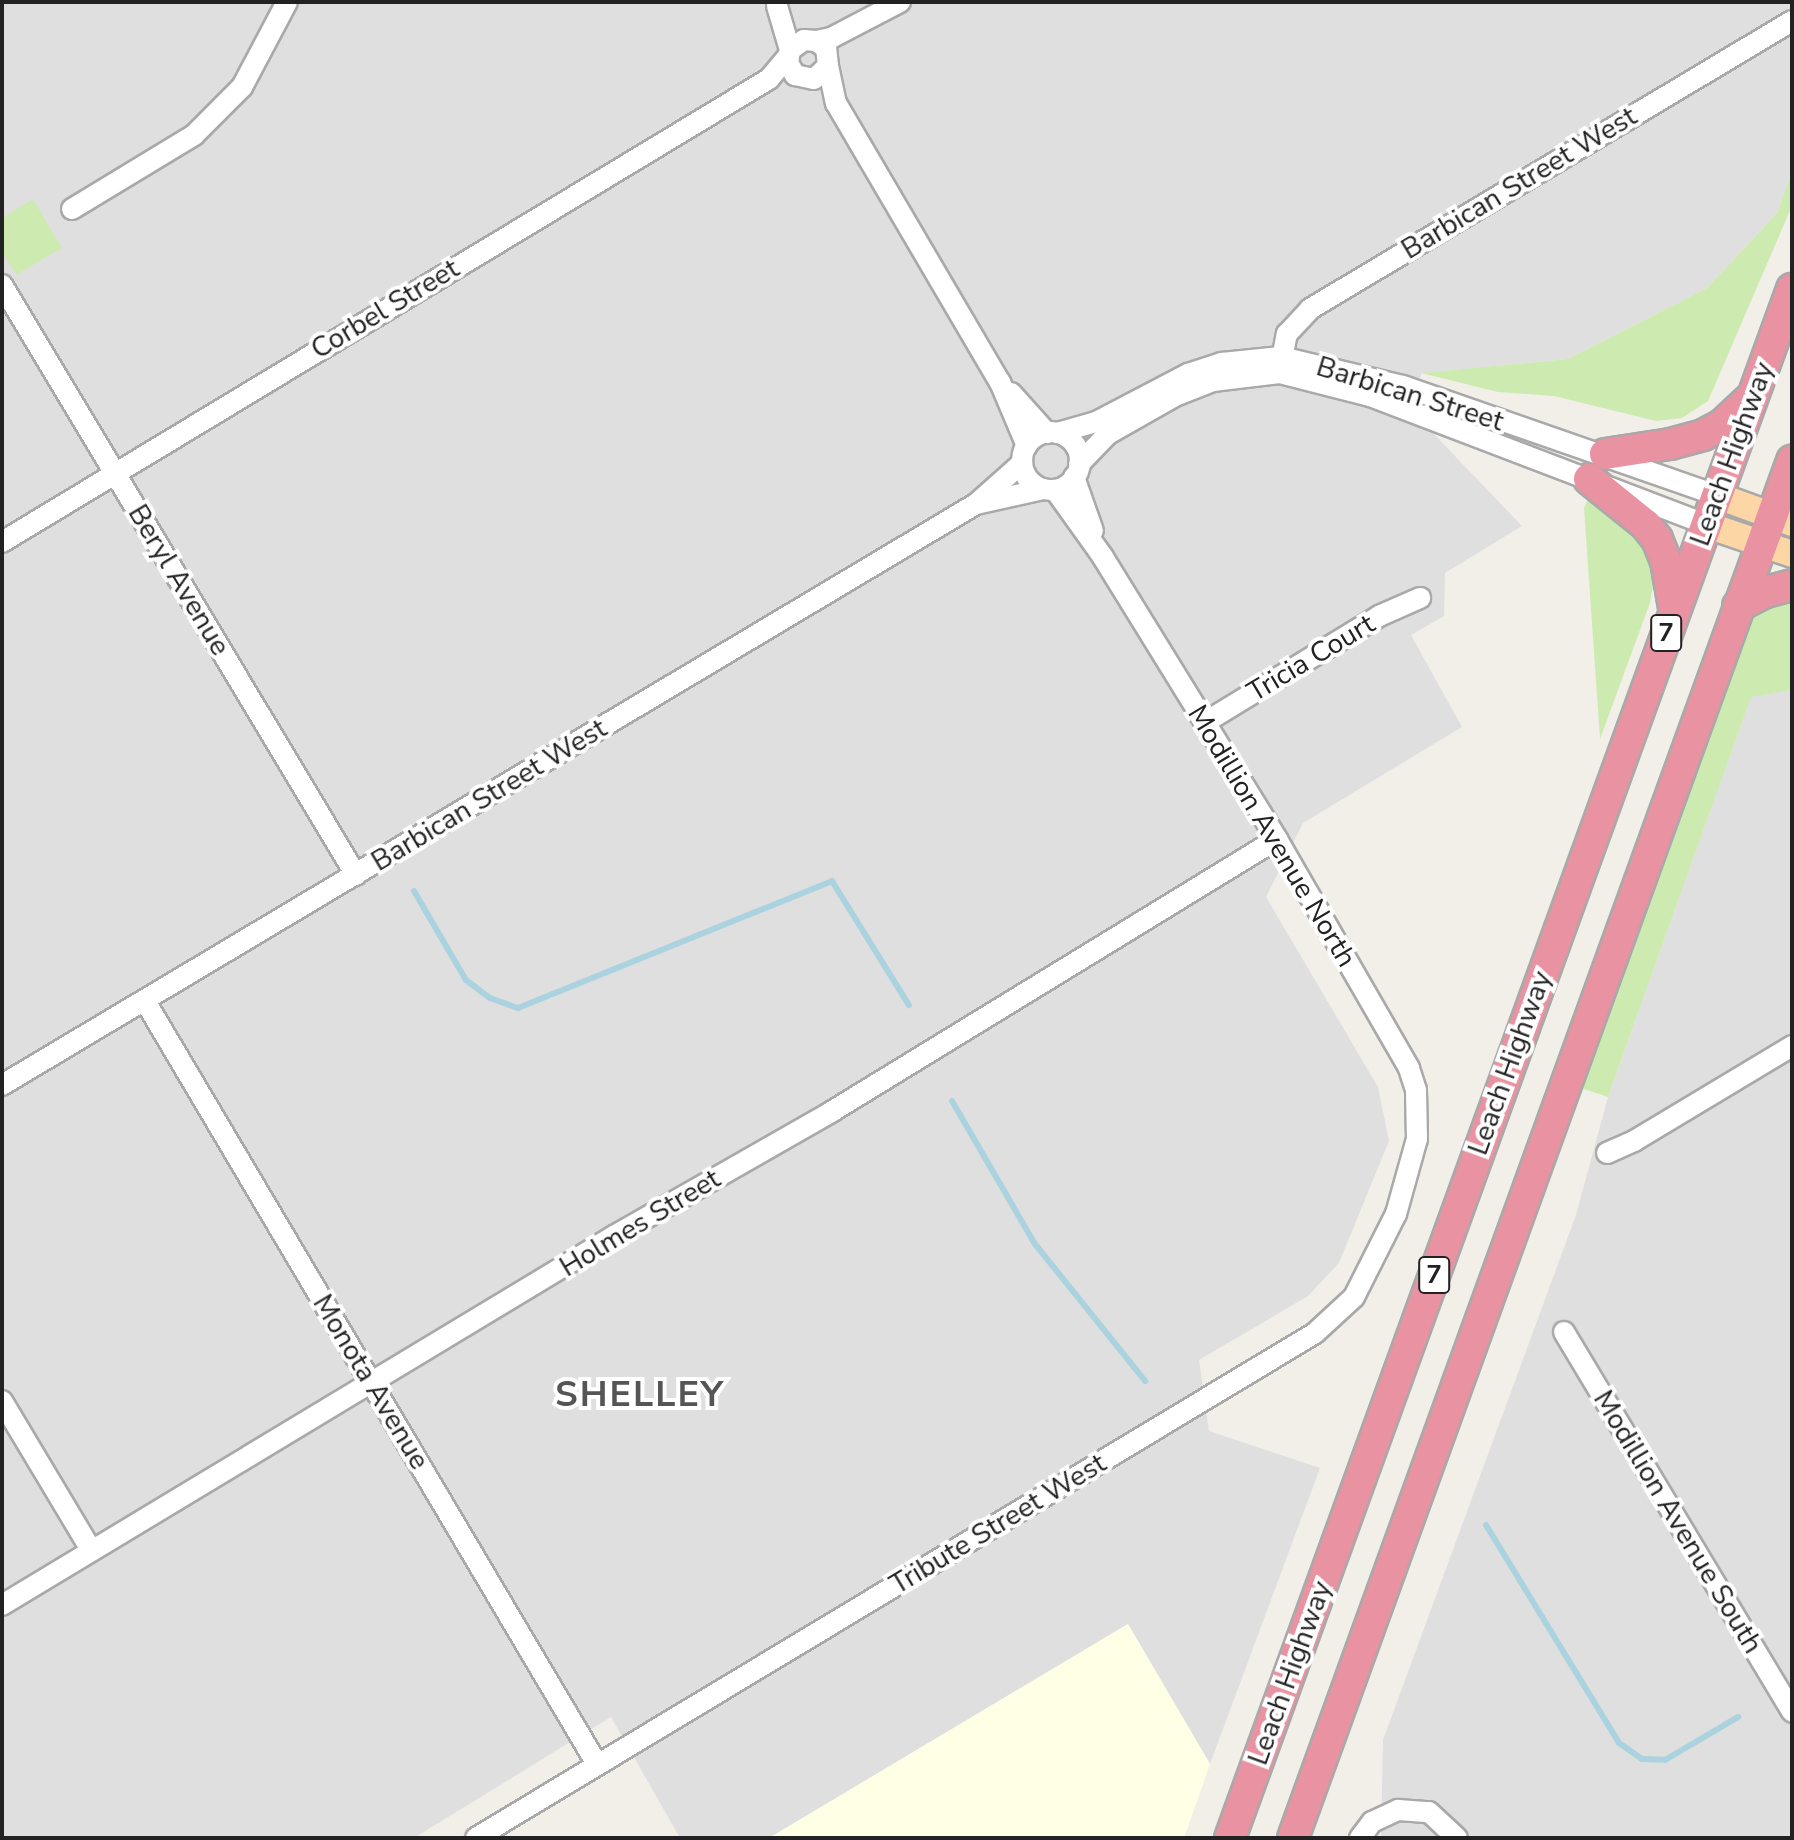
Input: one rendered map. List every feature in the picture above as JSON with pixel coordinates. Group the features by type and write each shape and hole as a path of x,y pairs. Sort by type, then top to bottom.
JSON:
{"highway":[{"name":"Leach Highway","path":"1230,1838 1792,289"},
{"path":"1675,610 1666,561 1657,539 1597,467 1712,432 1753,396"},
{"name":"Leach Highway","path":"1293,1838 1738,606 1761,545 1782,519 1792,461"},
{"path":"1738,606 1766,592 1792,585"}],"main road":[{"path":"1718,496 1782,519"},
{"path":"1707,525 1792,554"}],"street":[{"path":"72,209 194,135 242,87 287,2"},
{"path":"800,47 831,38 900,2"},
{"path":"776,4 800,47"},
{"path":"769,79 820,77 828,63 877,16"},
{"name":"Barbican Street West","path":"1281,365 1287,334 1310,309 1792,21"},
{"path":"800,47 826,48 836,103 1000,382 1024,454 1028,479 1049,489"},
{"path":"800,47 791,70 836,103"},
{"name":"Corbel Street","path":"2,542 116,476 215,411 769,79 800,47"},
{"name":"Beryl Avenue","path":"2,285 356,875"},
{"name":"Barbican Street","path":"1052,433 1096,422 1188,374 1222,363 1281,365 1403,386 1597,467 1707,525"},
{"name":"Barbican Street","path":"1077,470 1108,434 1175,396 1213,381 1281,365 1597,467 1718,496"},
{"path":"1000,382 1052,433 1072,441 1077,470"},
{"name":"Barbican Street West","path":"2,1085 976,504 1024,454 1052,433"},
{"name":"Barbican Street West","path":"976,504 1049,489 1077,470"},
{"name":"Modillion Avenue North","path":"1077,470 1103,557"},
{"name":"Modillion Avenue North","path":"1049,489 1103,557 1277,839 1409,1068 1416,1090 1418,1123"},
{"name":"Tricia Court","path":"1204,723 1379,616 1420,598"},
{"name":"Holmes Street","path":"2,1605 614,1236 831,1112 1277,839"},
{"name":"Monota Avenue","path":"145,1001 597,1764"},
{"path":"1607,1153 1789,1054"},
{"name":"Tribute Street West","path":"476,1838 1329,1324 1366,1279 1396,1214 1413,1157 1418,1123"},
{"name":"Modillion Avenue South","path":"1564,1332 1792,1712"},
{"path":"2,1401 91,1550"},
{"path":"1360,1838 1372,1822 1398,1810 1429,1812 1457,1838"}],"shaded area":[{"path":"2,2 1792,2 1792,171 1777,213 1707,288 1568,359 1422,373 1400,418 1430,430 1522,526 1445,573 1444,616 1411,635 1462,727 1303,823 1266,897 1378,1087 1389,1141 1339,1263 1308,1296 1199,1360 1209,1431 1320,1468 1210,1764 1128,1624 769,1838 680,1838 611,1717 414,1838 2,1838"},
{"path":"1792,690 1792,1838 1381,1838 1383,1740 1576,1215 1608,1097 1751,696"},
{"path":"1128,1624 1210,1764 1184,1838 769,1838"}],"green space":[{"path":"1792,171 1792,206 1708,401 1682,418 1656,421 1554,396 1498,392 1421,373 1568,359 1707,288 1777,213"},
{"path":"33,199 62,248 16,275 2,252 2,218"},
{"path":"1589,497 1628,522 1650,559 1654,581 1650,603 1600,739 1584,508"},
{"path":"1792,601 1792,690 1751,697 1608,1097 1575,1086 1748,614"}],"waterway":[{"path":"414,891 466,980 490,998 518,1008 832,881 909,1005"},
{"path":"952,1101 1035,1244 1145,1381"},
{"path":"1486,1525 1619,1743 1642,1759 1665,1760 1738,1717"}],"district":[{"name":"SHELLEY","path":"640,1395"}]}
